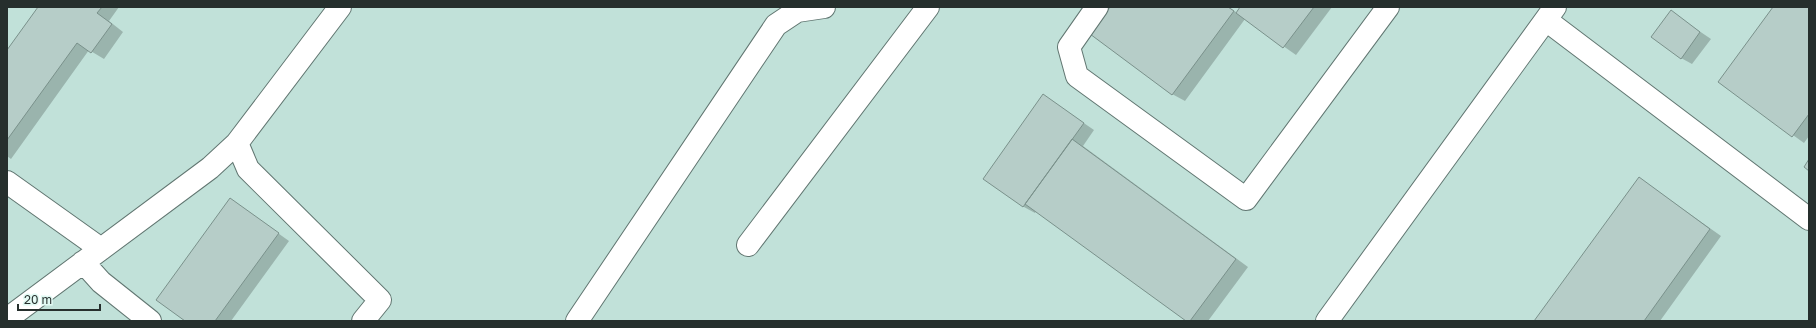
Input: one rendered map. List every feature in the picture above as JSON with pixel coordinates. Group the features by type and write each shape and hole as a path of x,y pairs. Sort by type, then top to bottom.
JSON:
{"lane":[{"path":"8,318 210,168 237,144 340,7"},
{"path":"577,321 776,24 797,11 824,7"},
{"path":"748,245 928,7"},
{"path":"1097,7 1069,47 1077,76 1246,199 1388,7"},
{"path":"1327,321 1550,13 1809,219"},
{"path":"237,144 248,169 380,300 363,321"},
{"path":"7,182 101,249"},
{"path":"83,262 101,282 150,321"}],"shaded area":[{"path":"7,7 1809,7 1809,321 7,321"}],"building":[{"path":"38,7 102,7 97,13 112,24 91,53 77,43 7,140 7,50"},
{"path":"1110,7 1228,7 1234,11 1172,95 1090,34"},
{"path":"1240,7 1314,7 1283,48 1236,13"},
{"path":"1773,7 1809,7 1809,114 1792,137 1718,82"},
{"path":"1671,10 1700,32 1681,59 1651,37"},
{"path":"1043,94 1084,123 1023,207 983,179"},
{"path":"1072,139 1236,259 1190,321 1186,321 1025,204"},
{"path":"1809,159 1809,171 1804,167"},
{"path":"1639,177 1710,229 1644,321 1534,321"},
{"path":"230,198 279,233 215,321 185,321 156,300"}]}
